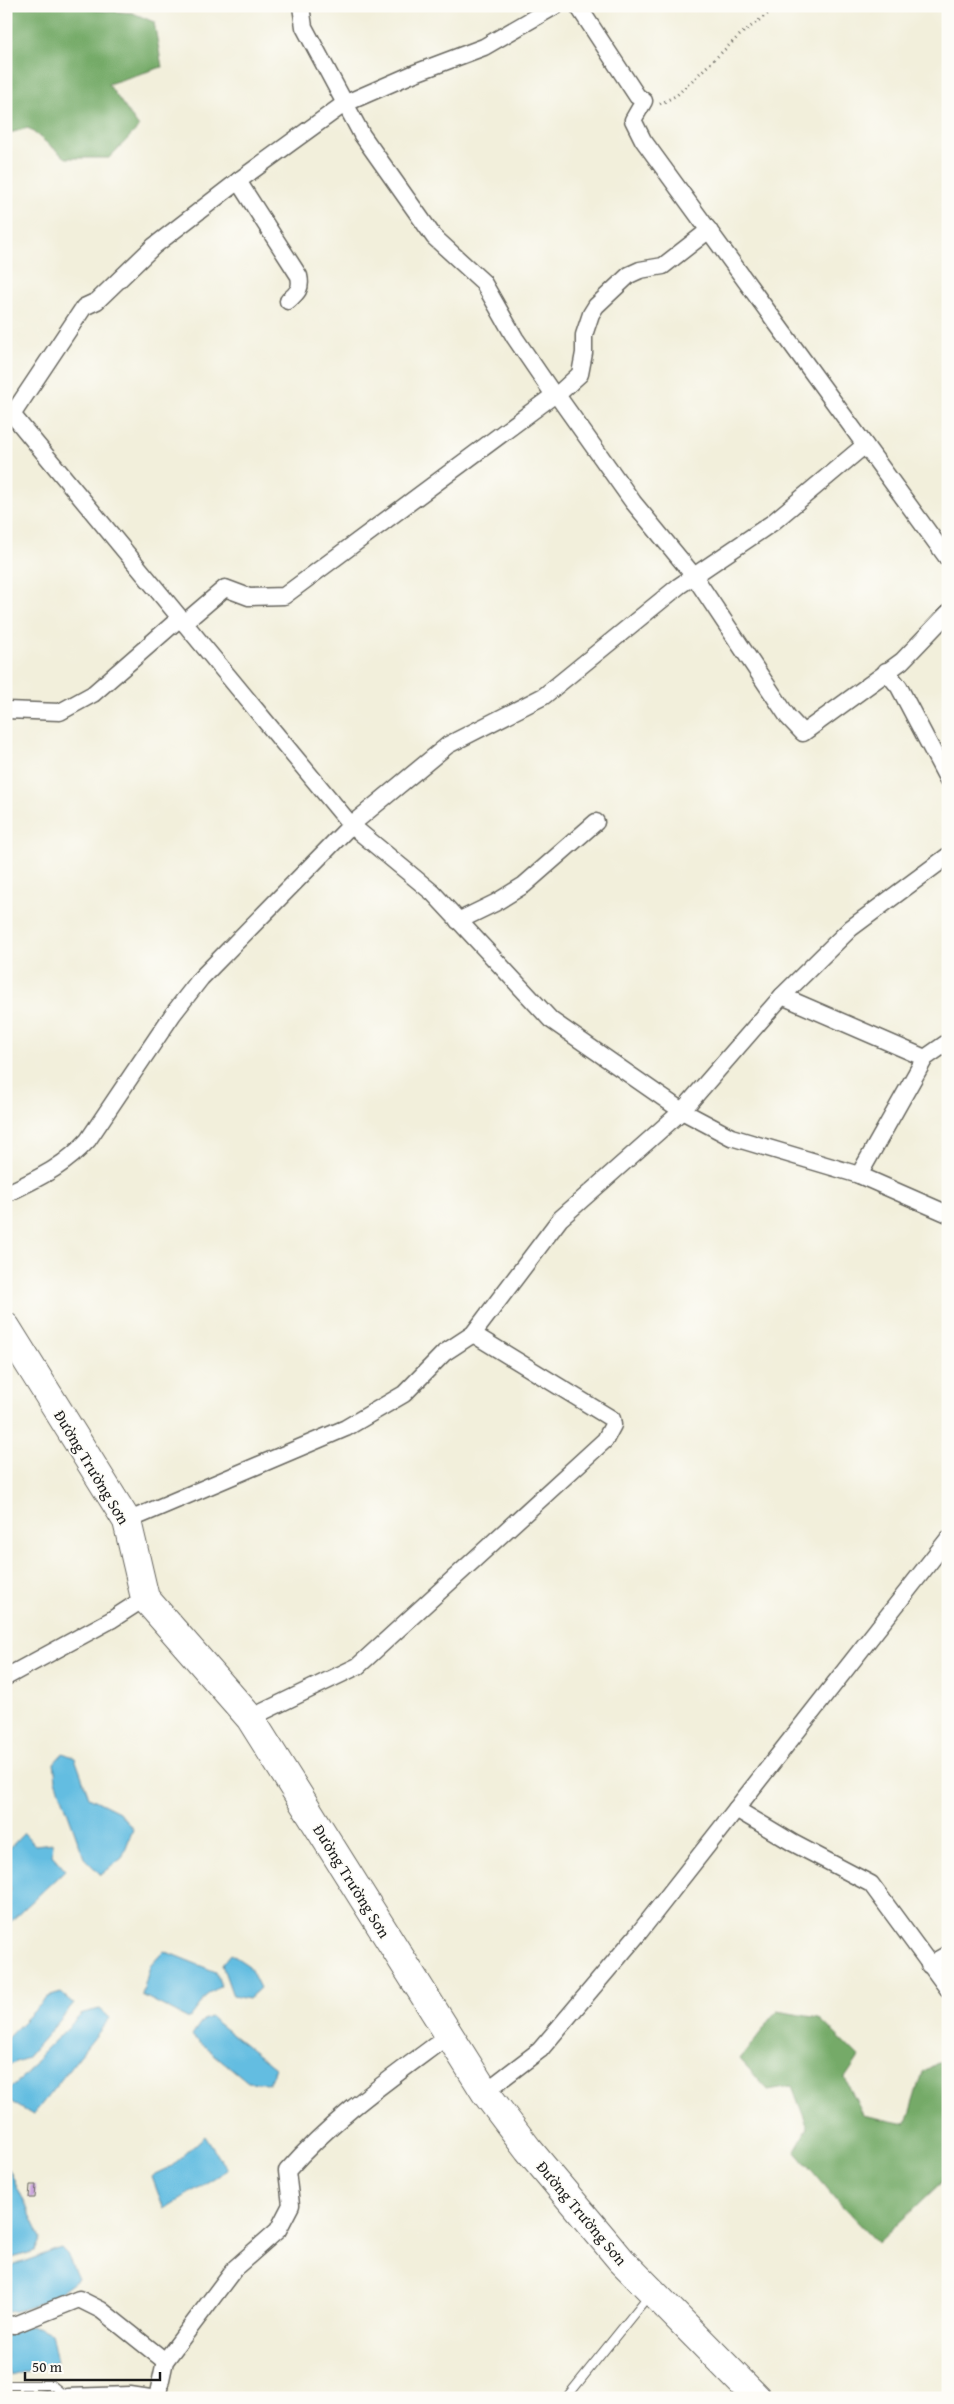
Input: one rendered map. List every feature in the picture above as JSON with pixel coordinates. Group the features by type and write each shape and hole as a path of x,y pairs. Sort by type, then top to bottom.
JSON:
{"highway":[{"name":"Đường Trường Sơn","path":"6,1327 128,1521 144,1598 250,1718 485,2092 541,2164 621,2260 757,2398"}],"street":[{"path":"301,6 304,27 362,135 434,237 474,272 486,286 515,338 555,396 633,502 694,576 788,717 803,733 902,661 948,613"},
{"path":"555,6 484,47 415,73 344,104 238,181 154,246 97,301 84,307 8,412 351,825 433,893 551,1020 682,1110 731,1137 860,1175 948,1214"},
{"path":"578,6 637,96 644,101 633,120 643,140 948,560"},
{"path":"238,181 299,276 301,286 299,292 288,301"},
{"path":"6,710 60,712 93,694 225,588 249,597 284,596 555,396 580,374 584,353 584,335 591,314 596,306 629,275 640,270 663,266 709,230"},
{"path":"6,1194 52,1171 72,1158 88,1140 173,1014 201,978 351,825 448,745 544,696 694,576 772,524 865,445"},
{"path":"886,671 899,687 948,780"},
{"path":"458,921 495,903 524,885 596,822"},
{"path":"128,1521 346,1428 404,1394 444,1353 474,1334 560,1219 682,1110 782,996 851,928 948,856"},
{"path":"782,996 925,1058"},
{"path":"860,1175 925,1058 948,1042"},
{"path":"250,1718 358,1666 611,1432 612,1419 474,1334"},
{"path":"485,2092 540,2050 638,1934 948,1539"},
{"path":"6,1677 111,1620 144,1598"},
{"path":"736,1809 793,1843 871,1884 948,1989"},
{"path":"929,1965 948,1954"},
{"path":"156,2398 165,2361 236,2268 278,2230 292,2205 287,2170 310,2145 362,2100 449,2035"},
{"path":"6,2324 14,2325 79,2299 101,2310 165,2361"},
{"path":"67,2397 130,2395 150,2398"}],"lane":[{"path":"566,2398 652,2291"},
{"path":"6,2385 52,2384 67,2397"}],"path":[{"path":"633,120 677,95 740,34 778,6"}],"green space":[{"path":"6,6 91,6 94,10 133,13 154,22 162,67 108,84 139,127 109,158 66,158 28,128 6,134"},
{"path":"777,2011 819,2018 859,2057 845,2078 863,2115 906,2124 922,2072 948,2057 948,2176 878,2243 844,2208 795,2151 808,2128 792,2086 768,2090 740,2059"}],"water":[{"path":"63,1753 75,1758 89,1797 119,1812 133,1829 122,1858 101,1875 84,1858 56,1780 54,1763"},
{"path":"24,1833 35,1845 53,1843 52,1855 65,1870 6,1926 6,1894 12,1889 6,1883 6,1852"},
{"path":"164,1951 216,1972 221,1986 208,1994 189,2019 142,1995 150,1966"},
{"path":"231,1954 249,1966 260,1988 248,1999 233,1996 222,1965"},
{"path":"61,1993 74,2004 27,2058 6,2066 6,2039 48,1997"},
{"path":"100,2009 110,2018 33,2115 8,2100 9,2089 26,2075 42,2053 83,2013"},
{"path":"210,2017 275,2068 269,2083 248,2082 192,2036 203,2020"},
{"path":"205,2136 227,2170 164,2209 152,2177 172,2166"},
{"path":"6,2169 9,2169 41,2238 35,2251 6,2260"},
{"path":"61,2248 67,2254 78,2279 44,2301 24,2309 6,2312 6,2271 15,2265"},
{"path":"27,2326 37,2327 51,2333 57,2362 10,2376 6,2363 6,2336"}],"building":[{"path":"30,2185 36,2185 35,2198 29,2198"},
{"path":"49,2390 51,2398 24,2398 23,2394"}]}
